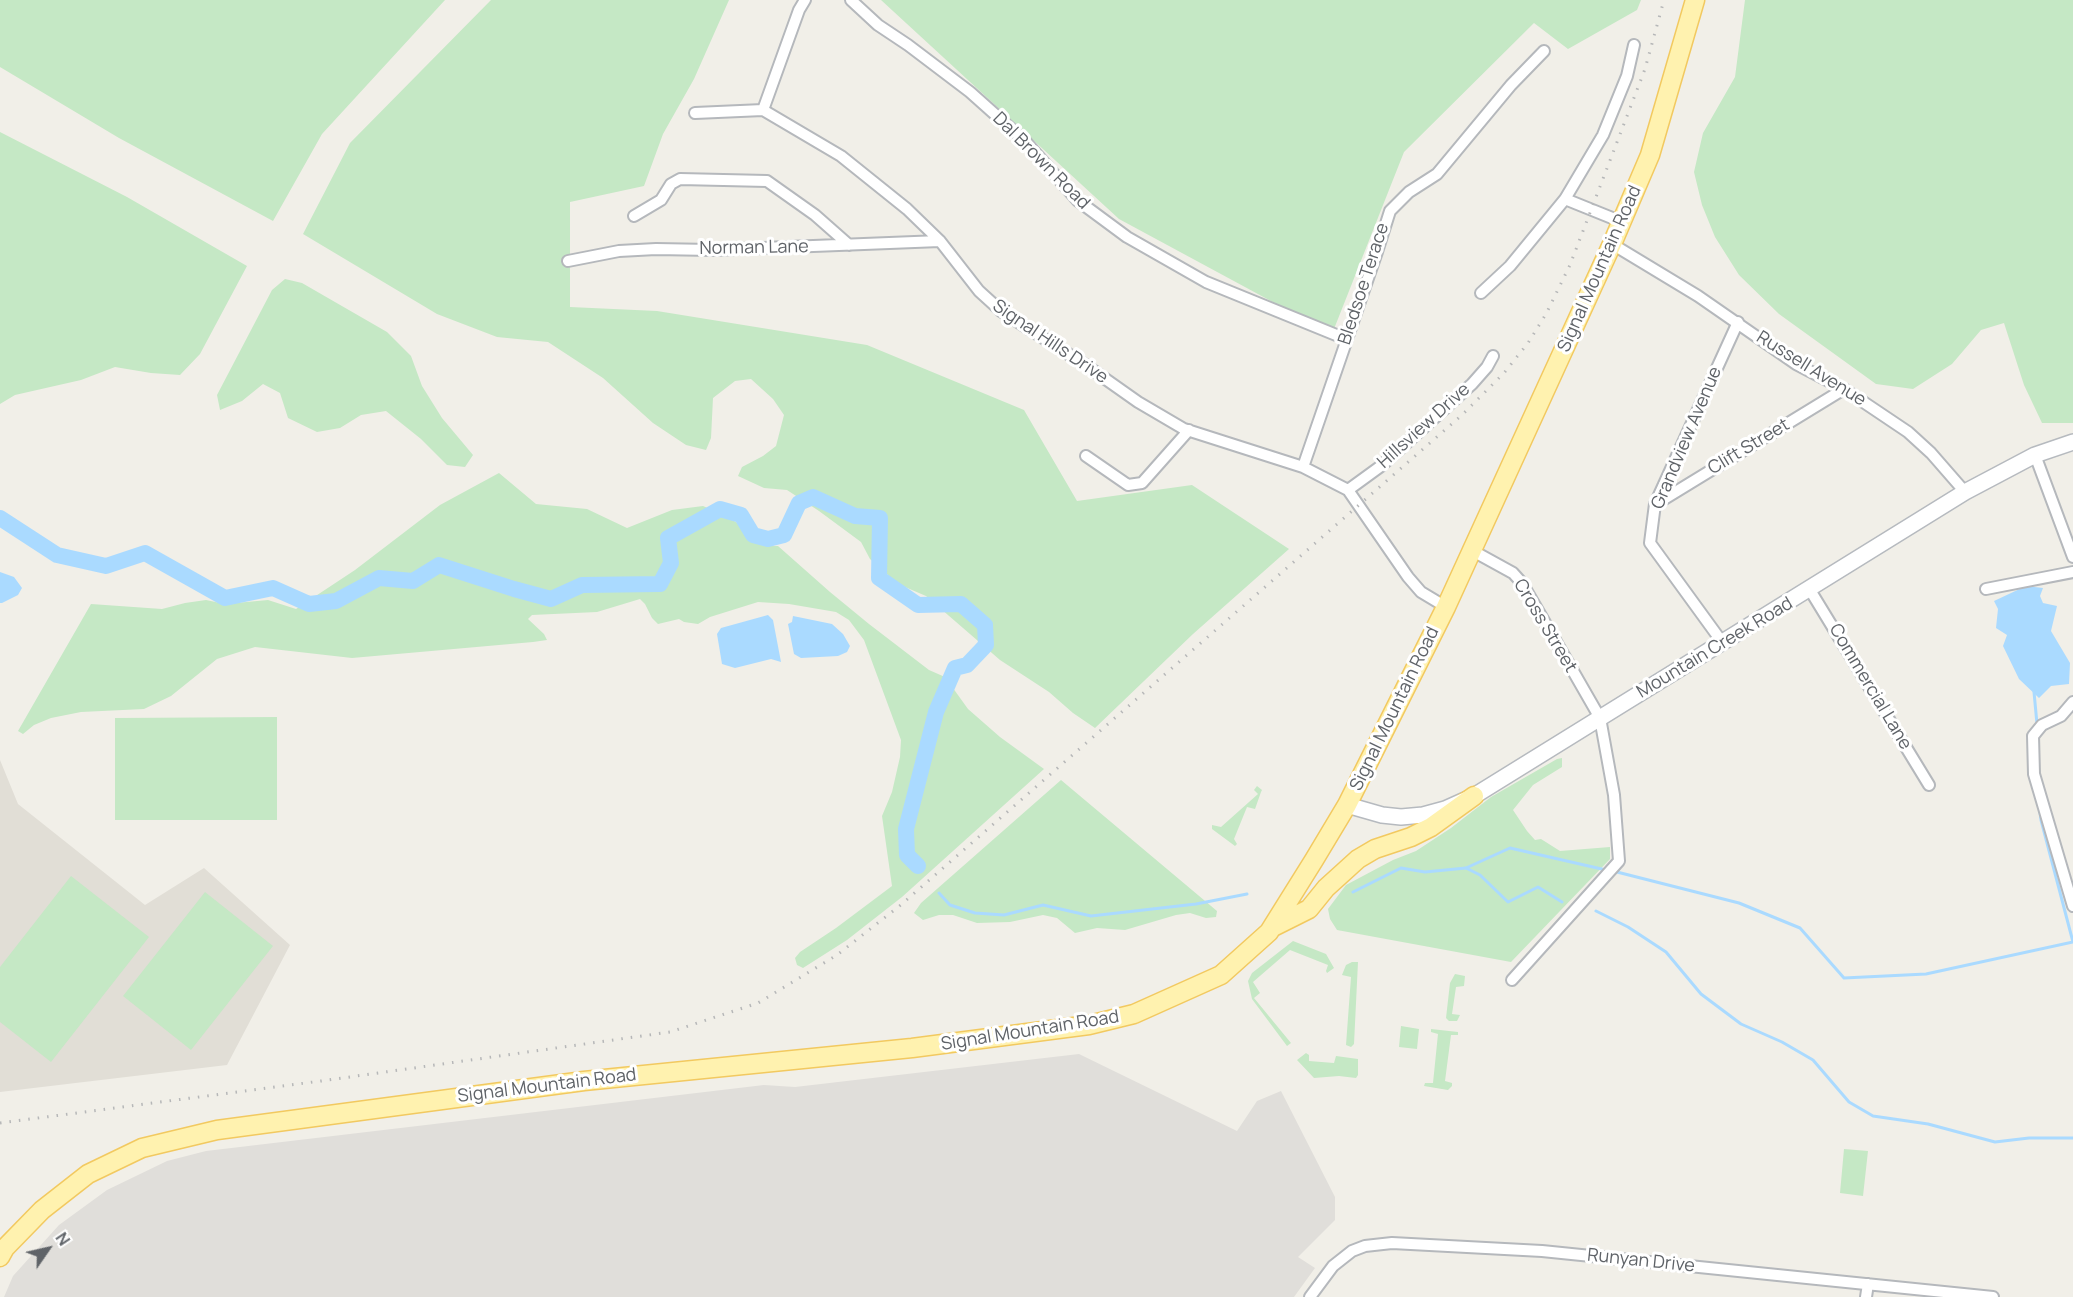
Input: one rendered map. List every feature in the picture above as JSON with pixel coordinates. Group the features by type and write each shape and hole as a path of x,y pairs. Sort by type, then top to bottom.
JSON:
{"main road":[{"name":"Signal Mountain Road","path":"0,1257 5,1248 42,1210 88,1174 142,1148 217,1130 584,1081 912,1048 1089,1025 1134,1014 1221,975 1273,927 1347,805 1446,607 1622,222 1650,155 1695,0"},
{"name":"Mountain Creek Road","path":"1347,805 1401,817 1423,815 1445,809 1474,796 1965,492 2034,455 2073,441"},
{"path":"1273,927 1309,909 1326,888 1358,860 1375,849 1412,837 1431,827 1474,796"}],"street":[{"path":"694,113 763,110 799,10 805,0"},
{"name":"Dal Brown Road","path":"851,0 878,26 908,45 970,92 1026,141 1077,200 1127,237 1206,282 1346,339"},
{"path":"1480,293 1510,266 1565,199 1603,135 1628,76 1634,45"},
{"name":"Bledsoe Terace","path":"1303,467 1390,211 1409,192 1437,174 1511,85 1544,51"},
{"name":"Signal Hills Drive","path":"763,110 841,156 908,209 940,241 979,291 1001,311 1138,402 1189,430 1303,467 1348,490 1408,577 1421,592 1446,607"},
{"path":"634,216 661,200 671,184 680,179 767,181 833,230 849,245"},
{"path":"1565,199 1622,222"},
{"name":"Norman Lane","path":"568,261 619,251 646,249 712,250 940,241"},
{"name":"Russell Avenue","path":"1612,244 1738,322 1796,364 1844,389 1908,432 1931,453 1965,492"},
{"name":"Grandview Avenue","path":"1722,642 1650,543 1655,504 1738,322"},
{"name":"Hillsview Drive","path":"1348,490 1381,466 1472,384 1488,367 1493,356"},
{"name":"Clift Street","path":"1655,504 1844,389"},
{"path":"1086,456 1128,485 1142,483 1189,430"},
{"path":"2034,455 2073,557"},
{"name":"Cross Street","path":"1473,551 1513,573 1522,584 1600,718 1614,795 1619,861 1512,980"},
{"path":"1986,589 2073,572"},
{"name":"Commercial Lane","path":"1810,590 1929,784"},
{"path":"2073,702 2061,716 2042,725 2033,735 2034,774 2073,906"},
{"name":"Runyan Drive","path":"1310,1297 1334,1266 1352,1251 1365,1246 1392,1243 1542,1251 1868,1284 1890,1292 1993,1297"},
{"path":"1866,1297 1868,1284"}],"shaded area":[{"path":"0,760 18,804 145,905 204,868 290,945 227,1065 0,1092"},
{"path":"1079,1054 1237,1131 1257,1101 1281,1091 1335,1197 1335,1220 1298,1257 1315,1268 1294,1297 4,1297 13,1276 59,1225 107,1190 167,1161 206,1151 764,1085 795,1087"}],"green space":[{"path":"0,0 445,0 322,134 273,221 119,138 0,67"},
{"path":"491,0 729,0 694,79 663,134 644,186 570,202 570,307 657,311 867,345 1024,410 1077,501 1192,485 1289,549 1193,634 1095,728 1049,692 1000,660 926,596 898,584 870,559 861,542 819,511 787,490 764,488 738,476 742,467 776,446 784,415 773,399 751,379 735,381 713,398 711,438 706,450 686,445 653,423 603,378 548,342 497,337 437,314 303,234 350,143"},
{"path":"881,0 1641,0 1637,10 1568,49 1534,23 1404,152 1332,334 1119,219"},
{"path":"1745,0 2073,0 2073,423 2042,423 2024,385 2004,323 1981,330 1952,364 1913,389 1876,384 1779,314 1739,275 1715,237 1702,205 1694,172 1703,133 1735,77"},
{"path":"0,132 127,197 247,266 200,354 180,375 115,367 81,380 15,395 0,404"},
{"path":"285,279 302,283 387,332 411,356 422,386 442,418 473,455 465,467 447,465 421,439 386,411 361,415 340,428 317,432 288,418 280,393 263,384 242,401 220,410 217,395 272,290"},
{"path":"499,473 536,504 587,509 627,528 672,510 703,506 724,515 739,524 752,540 769,546 778,546 869,624 929,670 945,677 968,709 1000,737 1044,769 902,897 847,940 803,968 797,965 795,958 800,952 892,886 882,816 892,792 900,757 901,740 864,640 849,620 836,612 789,604 758,602 710,617 698,624 679,619 658,624 640,599 597,612 532,615 528,619 544,634 547,640 533,642 352,658 255,647 217,659 171,696 144,709 81,712 51,718 34,725 23,734 18,731 91,604 162,609 206,600 225,604 268,600 296,609 355,570 440,505"},
{"path":"277,717 277,820 115,820 115,718"},
{"path":"1562,758 1562,767 1533,785 1513,810 1535,840 1541,839 1560,851 1610,847 1610,859 1511,962 1337,930 1330,919 1328,909 1346,885 1393,860 1416,851 1491,797"},
{"path":"1061,780 1217,911 1216,917 1206,918 1190,913 1125,930 1097,928 1075,933 1057,918 1043,915 1010,922 977,923 953,915 939,915 923,920 914,913 921,903"},
{"path":"1257,786 1262,790 1255,809 1247,807 1234,839 1237,844 1235,846 1212,829 1212,825 1221,827 1258,794 1254,790"},
{"path":"71,876 149,937 51,1062 0,1022 0,967"},
{"path":"205,892 273,946 191,1050 123,996"},
{"path":"1293,941 1326,954 1334,968 1327,973 1328,965 1290,950 1253,982 1260,993 1254,998 1291,1043 1287,1046 1252,999 1248,981 1252,973"},
{"path":"1358,962 1354,1044 1351,1047 1346,1045 1351,977 1342,975 1346,965"},
{"path":"1455,974 1465,976 1464,986 1456,987 1452,1014 1460,1015 1457,1021 1449,1021 1446,1018 1450,983"},
{"path":"1401,1026 1419,1029 1417,1049 1399,1047"},
{"path":"1431,1029 1458,1032 1458,1035 1451,1035 1445,1081 1452,1083 1452,1086 1448,1090 1424,1086 1425,1083 1433,1083 1438,1034 1431,1032"},
{"path":"1306,1053 1309,1055 1309,1061 1334,1063 1336,1056 1358,1059 1358,1075 1356,1078 1339,1076 1314,1078 1297,1060"},
{"path":"1844,1149 1868,1151 1863,1196 1840,1193"}],"water":[{"path":"0,572 14,577 22,588 18,595 2,603 0,603"},
{"path":"2026,586 2043,588 2040,596 2043,603 2057,606 2051,631 2070,663 2069,684 2051,686 2039,698 2019,679 2003,646 2007,635 1996,628 1998,609 1994,601"},
{"path":"768,615 773,620 781,662 771,659 735,668 722,664 717,634 721,628"},
{"path":"793,616 832,624 843,634 850,646 847,652 838,656 801,658 794,654 788,624 792,622"}],"waterway":[{"path":"0,518 57,555 106,566 145,553 225,598 273,588 309,604 336,601 379,578 413,581 439,565 551,599 582,585 660,584 671,563 668,538 720,509 741,515 753,535 768,539 784,535 799,503 813,497 855,516 880,518 879,578 918,605 961,604 985,625 986,645 967,665 955,668 936,712 906,829 907,855 918,866"},
{"path":"2034,692 2037,724"},
{"path":"1613,871 1739,903 1800,928 1844,978 1926,974 2073,942 2040,812"},
{"path":"1353,892 1401,868 1425,872 1466,868 1510,848 1606,870"},
{"path":"1466,868 1480,875 1508,902 1538,887 1562,902"},
{"path":"939,893 950,905 975,913 1004,915 1043,905 1091,916 1196,904 1247,894"},
{"path":"1596,911 1628,927 1666,952 1701,994 1741,1024 1782,1042 1813,1060 1849,1102 1873,1116 1928,1124 1995,1142 2029,1138 2073,1138"}],"railway":[{"path":"0,1123 670,1032 758,1003 837,955 902,904 1463,414 1504,373 1528,343 1546,314 1570,265 1645,69 1664,0"}]}
